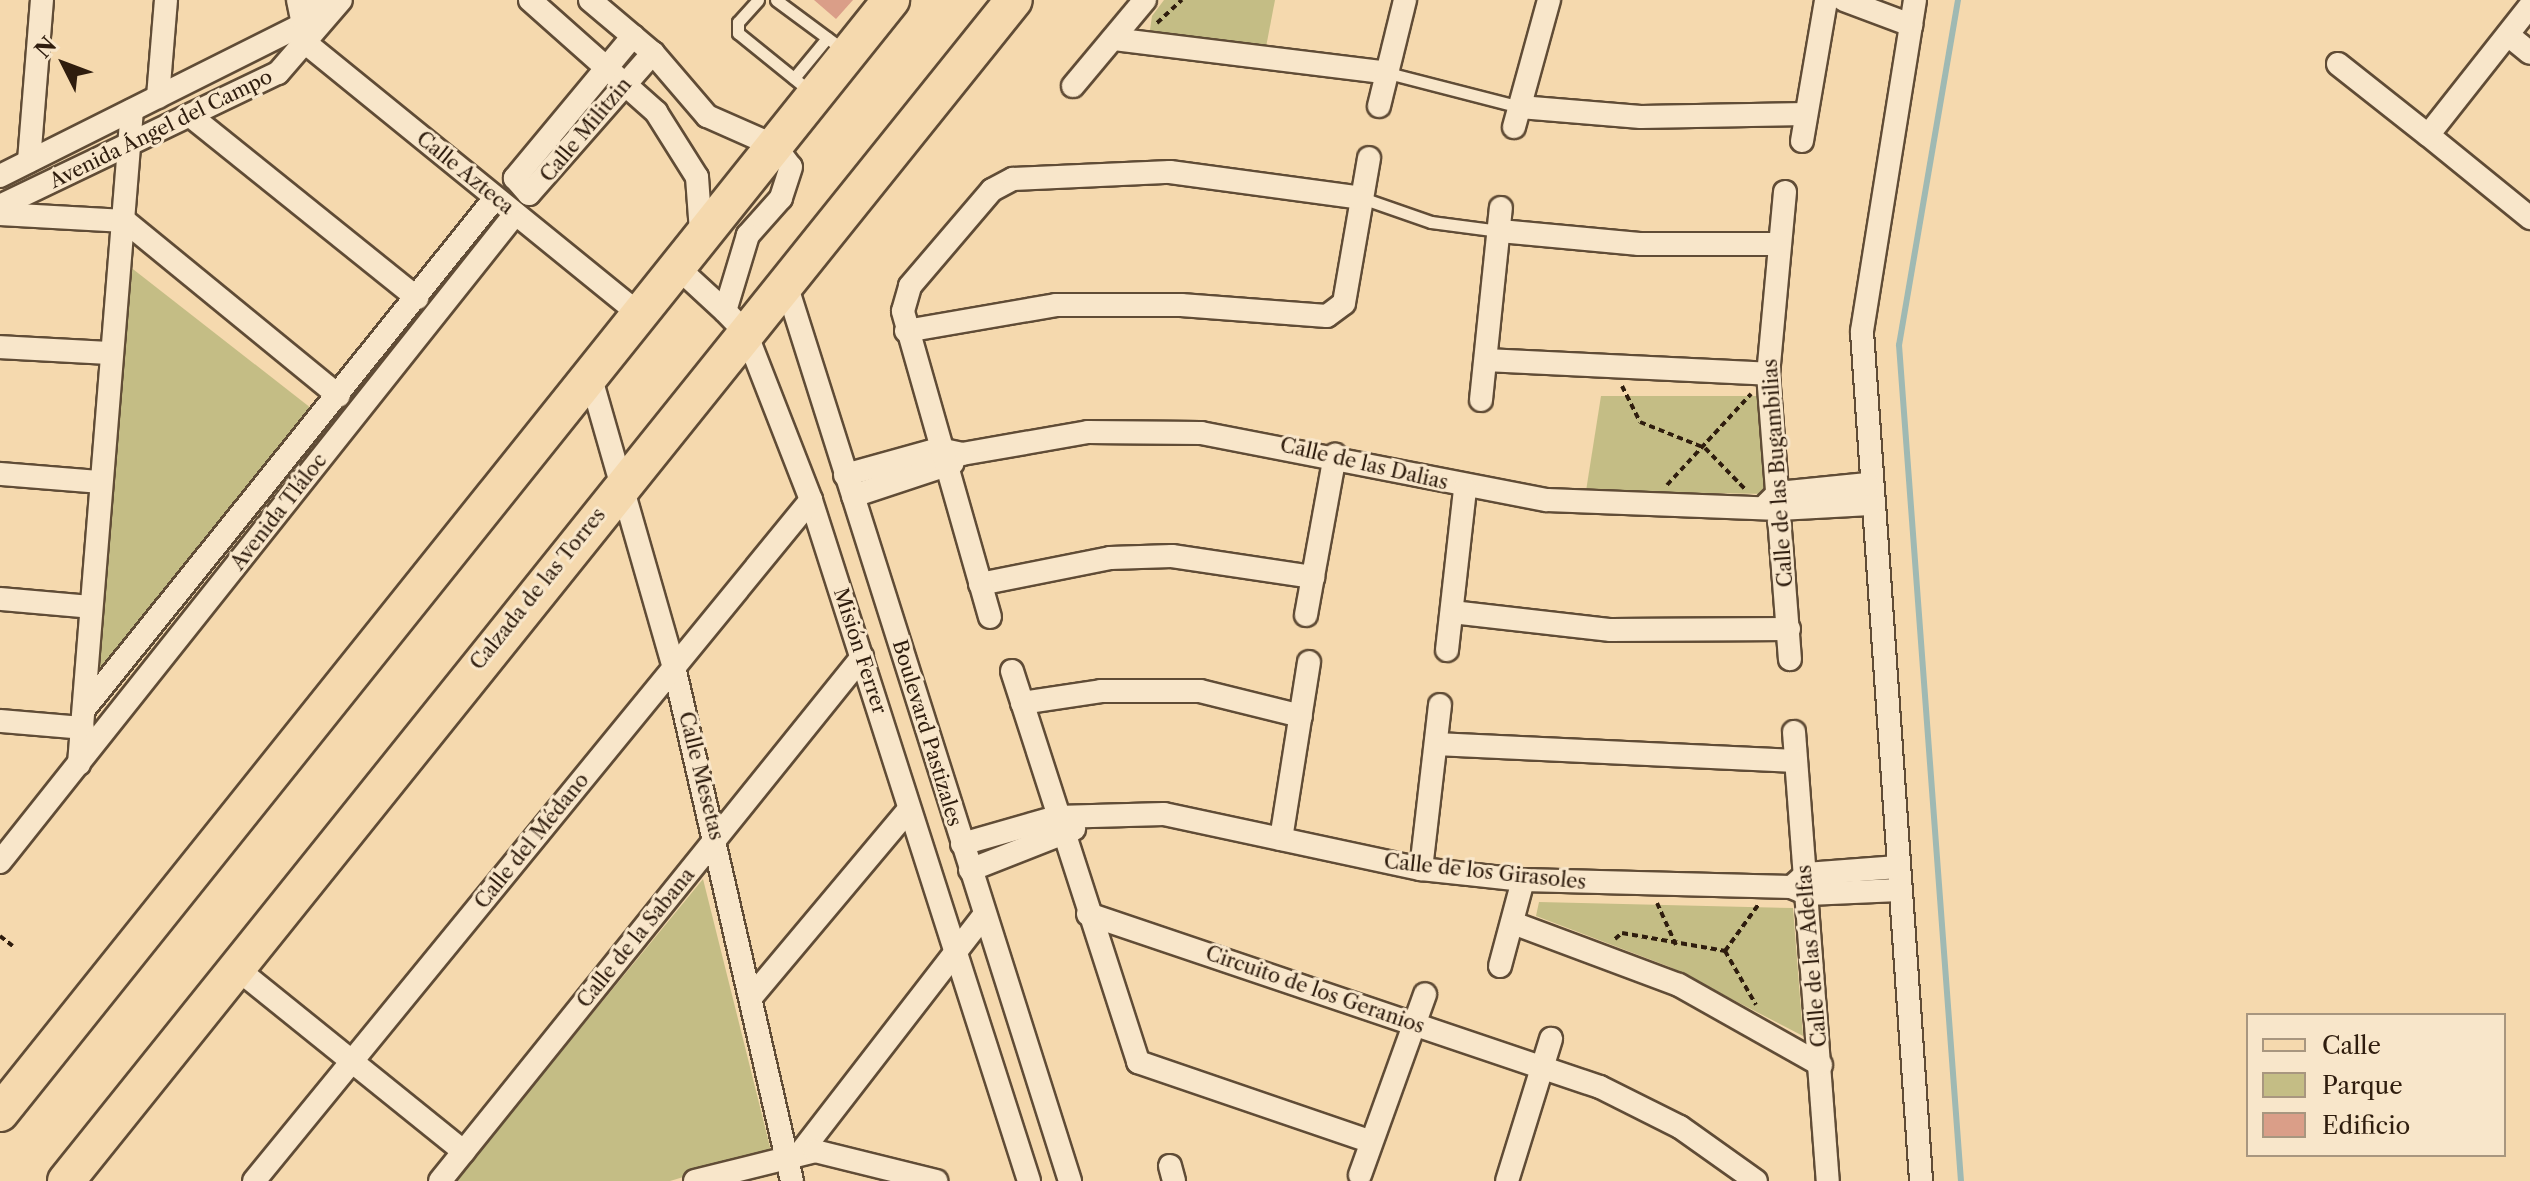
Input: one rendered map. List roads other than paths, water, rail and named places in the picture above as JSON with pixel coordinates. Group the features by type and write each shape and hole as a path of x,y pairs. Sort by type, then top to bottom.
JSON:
{"main road":[{"path":"0,1113 639,314 701,232 775,146 805,87 838,46 891,0"},
{"name":"Calzada de las Torres","path":"66,1181 620,486 736,322 786,284 1014,0"}],"street":[{"path":"29,161 42,0"},
{"path":"158,97 166,0"},
{"path":"298,0 306,34"},
{"name":"Avenida Ángel del Campo","path":"0,176 158,97 306,34 318,0"},
{"name":"Avenida Ángel del Campo","path":"0,206 192,117 278,73 306,34 341,0"},
{"path":"530,0 627,82 697,177 701,232"},
{"path":"590,0 653,53 707,116 775,146 791,178 748,235 736,322"},
{"path":"1073,86 1122,40 1145,0"},
{"path":"1379,106 1405,0"},
{"path":"1549,0 1517,117 1806,114"},
{"path":"1802,141 1826,0"},
{"path":"1844,0 1911,25"},
{"path":"1915,0 1862,332 1869,494 1921,1181"},
{"path":"2428,135 2530,6"},
{"name":"Calle Azteca","path":"306,34 495,198 639,314"},
{"path":"2508,35 2530,53"},
{"name":"Calle Militzin","path":"633,36 515,178 529,194 653,53"},
{"path":"1122,40 1388,73"},
{"path":"2338,64 2530,218"},
{"path":"79,765 132,110"},
{"path":"192,117 417,298"},
{"path":"906,331 1056,305 1181,305 1327,316 1344,303 1369,158"},
{"path":"990,617 906,331 910,286 1000,182 1170,172 1362,198"},
{"name":"Calle de las Bugambilias","path":"1785,192 1777,244 1768,374 1771,503 1789,629 1790,659"},
{"name":"Avenida Tláloc","path":"84,718 495,198"},
{"path":"1481,400 1501,208"},
{"path":"0,214 125,221 339,396"},
{"name":"Avenida Tláloc","path":"0,862 8,842 79,765 515,214"},
{"path":"1500,231 1639,244 1777,244"},
{"path":"676,266 736,322"},
{"name":"Boulevard Pastizales","path":"786,284 1070,1181"},
{"name":"Misión Ferrer","path":"736,322 811,500 953,956 1029,1181"},
{"path":"0,347 112,353"},
{"path":"1486,360 1614,369 1768,374"},
{"name":"Calle Mesetas","path":"590,375 674,667 795,1154 792,1181"},
{"name":"Calle de las Dalias","path":"849,485 939,449 962,454 1088,432 1201,433 1335,455 1465,489 1646,506 1771,503 1869,494"},
{"path":"849,485 945,472 962,454"},
{"path":"1306,615 1335,455"},
{"path":"0,474 100,482"},
{"path":"1447,650 1465,489"},
{"name":"Calle del Médano","path":"254,1181 811,500"},
{"path":"980,584 1110,558 1172,556 1313,577"},
{"path":"0,599 91,607"},
{"path":"1452,612 1611,630 1789,629"},
{"name":"Calle de la Sabana","path":"440,1181 862,657"},
{"path":"1281,839 1309,662"},
{"path":"1012,671 1138,1062 1371,1142"},
{"path":"1022,703 1184,690 1301,716"},
{"path":"1421,869 1440,705"},
{"path":"0,721 84,718"},
{"name":"Calle de las Adelfas","path":"1794,732 1794,886 1821,1065 1828,1181"},
{"path":"1436,744 1796,761"},
{"path":"754,994 909,809"},
{"name":"Calle de los Girasoles","path":"962,844 1060,827 1087,819 1164,814 1421,869 1523,880 1650,886 1899,890"},
{"name":"Calle de los Girasoles","path":"970,870 1060,827"},
{"name":"Calle de los Girasoles","path":"1794,886 1898,867"},
{"path":"1500,966 1523,880"},
{"name":"Circuito de los Geranios","path":"1088,914 1543,1067 1644,1106 1756,1181"},
{"path":"795,1154 984,915"},
{"path":"1513,923 1600,953 1773,1035 1821,1065"},
{"path":"235,967 464,1152"},
{"path":"1360,1175 1425,994"},
{"path":"1507,1181 1551,1039"},
{"path":"695,1181 795,1154 936,1181"}],"lane":[{"path":"758,0 738,22 738,33 805,87"},
{"path":"776,0 838,46"},
{"path":"1388,73 1517,117"},
{"path":"1362,198 1431,222 1500,231"}],"waterway":[{"path":"1958,0 1899,345 1961,1181"}]}
